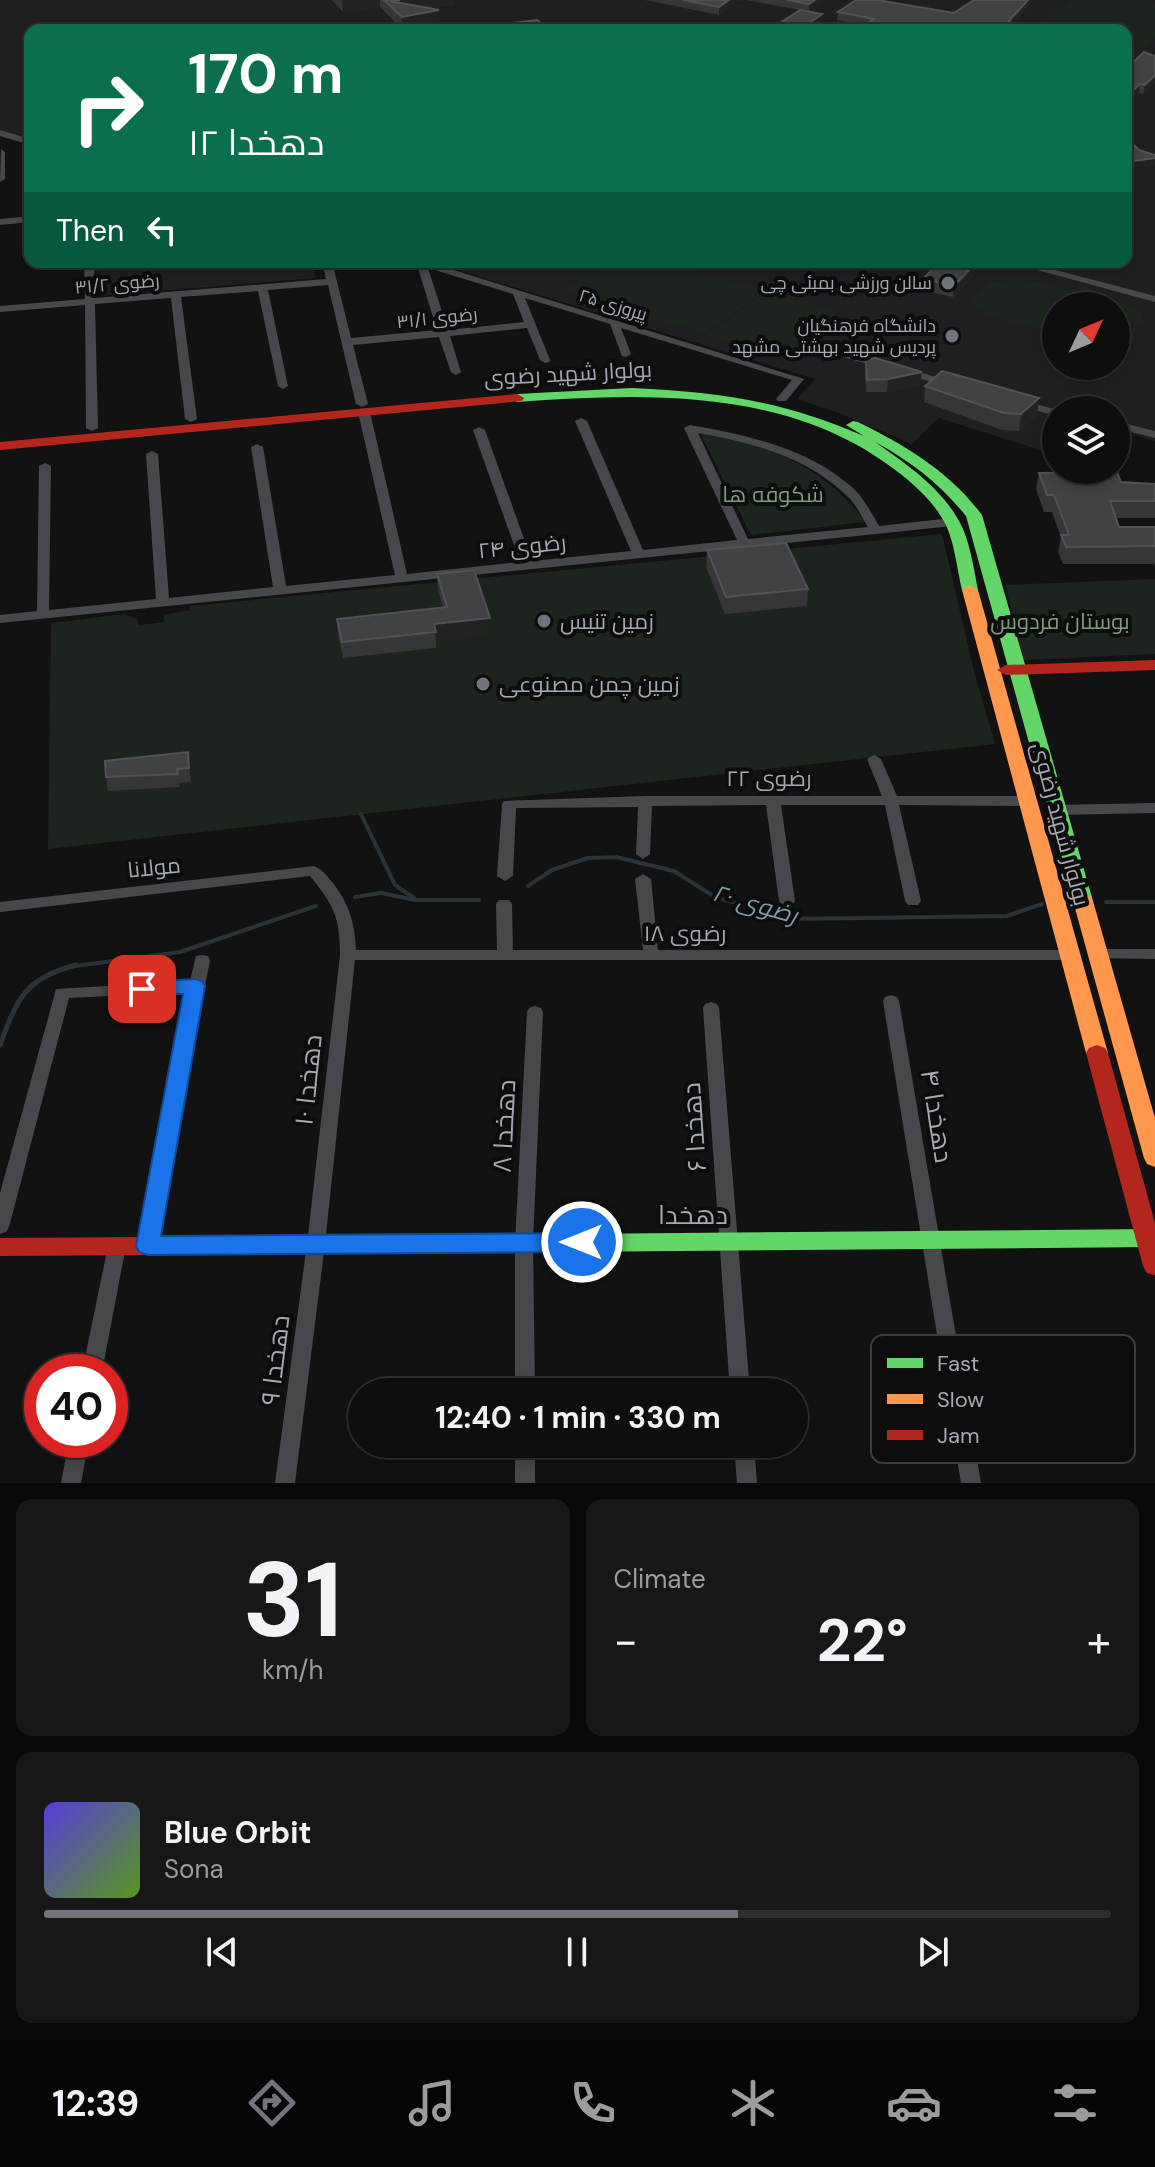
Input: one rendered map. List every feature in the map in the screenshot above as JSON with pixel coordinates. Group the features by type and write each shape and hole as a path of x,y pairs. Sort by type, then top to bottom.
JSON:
{"street":[{"path":"0,133 24,141"},
{"path":"0,179 1,147 24,143"},
{"path":"0,222 24,220"},
{"path":"89,268 92,428"},
{"path":"328,268 402,578"},
{"path":"422,268 456,372"},
{"name":"پیروزی ۲۵","path":"439,268 799,379 782,399"},
{"path":"1036,268 1155,299"},
{"name":"رضوی ۳۱/۲","path":"0,309 332,282"},
{"path":"262,288 283,386"},
{"path":"517,292 545,360"},
{"path":"176,295 191,419"},
{"path":"614,322 626,354"},
{"name":"رضوی ۳۱/۱","path":"347,342 530,325"},
{"path":"831,350 964,384 858,350"},
{"name":"بولوار شهید رضوی","path":"0,446 551,385 644,381 693,384 782,399 834,416 881,437 913,456 960,495 974,515 985,564 1155,1158"},
{"name":"بولوار شهید رضوی","path":"0,436 191,419 599,391 689,393 773,408 822,424 866,444 922,482 939,499 952,522 1151,1238 1155,1266"},
{"path":"1042,405 1009,397 1042,408"},
{"path":"581,421 639,554"},
{"path":"744,543 690,428 731,434 774,448 815,468 852,494 876,530"},
{"path":"1130,428 1155,435"},
{"path":"479,430 527,565"},
{"path":"257,447 280,591"},
{"path":"152,454 163,603"},
{"path":"43,615 45,466"},
{"name":"رضوی ۲۴","path":"0,619 952,522"},
{"path":"994,670 1155,665"},
{"path":"874,759 891,800 913,901"},
{"path":"773,800 787,901"},
{"name":"رضوی ۲۲","path":"505,876 509,804 773,800 1030,801"},
{"path":"643,854 645,801"},
{"path":"1056,810 1155,808"},
{"name":"مولانا","path":"0,907 314,871 337,899 348,921"},
{"path":"643,879 651,955"},
{"path":"504,904 505,955"},
{"name":"دهخدا ۱۰","path":"316,1244 348,955 348,921"},
{"path":"1097,954 1155,954"},
{"name":"رضوی ۱۸","path":"348,955 1071,955"},
{"path":"148,1246 202,960"},
{"path":"0,1227 62,993 195,986"},
{"name":"دهخدا ۴","path":"891,1001 947,1335"},
{"name":"دهخدا ۶","path":"711,1008 739,1378"},
{"name":"دهخدا ۸","path":"525,1378 524,1243 535,1012"},
{"name":"دهخدا","path":"0,1247 1151,1238"},
{"name":"دهخدا ۹","path":"285,1483 316,1244"},
{"path":"96,1354 117,1246"},
{"path":"71,1483 76,1458"},
{"path":"525,1458 525,1483"},
{"path":"745,1458 747,1483"},
{"name":"دهخدا ۴","path":"968,1463 971,1483"}],"shaded area":[{"path":"0,0 1155,0 1155,441 1130,434 1130,396 1042,396 1042,450 939,418 912,444 797,399 815,379 451,268 1132,268 1132,24 24,24 24,138 0,131"},
{"path":"96,268 314,268 316,278 101,296 97,294"}],"green space":[{"path":"1070,0 1146,0 1155,3 1155,37 1139,52 1132,53 1132,24 1040,24"},
{"path":"600,268 689,268 766,290 705,333 562,292"},
{"path":"1020,278 1078,292 1042,292 1042,330 988,316 972,305 973,297 991,282"},
{"path":"766,292 839,312 788,359 706,335"},
{"path":"1130,305 1142,313 1145,323 1130,337"},
{"name":"شکوفه ها","path":"700,433 749,443 793,461 832,486 865,522 751,535"},
{"path":"942,534 974,671 995,744 48,849 51,623 124,614 137,619 139,625 164,622 164,615 190,610 190,606"},
{"name":"بوستان فردوس","path":"1155,579 1155,654 1024,660 1005,585"}],"building":[{"path":"384,0 400,0 390,1 439,10 402,17"},
{"path":"683,0 729,0 719,7"},
{"path":"787,0 815,0 809,4"},
{"path":"856,0 877,0 954,13 974,0 1028,0 1008,22 1011,24 866,24 874,19 838,12"},
{"path":"800,10 822,14 808,24 778,24"},
{"path":"537,20 542,24 504,24"},
{"path":"1144,52 1155,56 1155,75 1132,91 1132,63"},
{"path":"1132,143 1139,150 1155,155 1155,158 1133,161"},
{"path":"933,268 971,268 954,286 923,279"},
{"path":"875,358 922,372 867,380 866,360"},
{"path":"942,371 1039,398 1021,414 1004,413 925,386"},
{"path":"1043,484 1155,484 1155,501 1110,501 1119,527 1155,527 1155,546 1066,547 1061,535 1069,535 1054,495 1047,495"},
{"path":"786,543 808,589 726,597 707,550"},
{"path":"474,570 490,618 434,624 436,632 342,642 337,619 447,607 437,574"},
{"path":"188,752 189,768 177,769 178,774 106,777 105,761"}],"waterway":[{"path":"361,814 395,885 414,898"},
{"name":"رضوی ۲۰","path":"528,886 552,870 588,858 616,857 674,871 715,897 791,919 1007,916 1042,904"},
{"path":"355,897 381,893 415,900 479,900"},
{"path":"1106,902 1155,902"},
{"path":"70,967 180,952 316,906"},
{"path":"70,967 76,965"},
{"path":"0,1045 25,993 45,977 70,967"}],"traffic: fast":[{"path":"517,398 632,393 693,396 754,404 813,419 866,442 913,475 954,527 970,590"},
{"path":"853,425 919,462 948,486 974,515 1083,901"},
{"path":"568,1243 1155,1238"}],"traffic: slow":[{"path":"970,590 1097,1053"},
{"path":"1083,901 1155,1158"}],"traffic: jam":[{"path":"0,446 517,398"},
{"path":"1006,670 1155,665"},
{"path":"1097,1053 1155,1266"},
{"path":"0,1247 568,1243"}],"place":[{"name":"سالن ورزشی بمبئی چی","path":"948,283"},
{"name":"دانشگاه فرهنگیان پردیس شهید بهشتی مشهد","path":"952,336"},
{"name":"زمین تنیس","path":"544,621"},
{"name":"زمین چمن مصنوعی","path":"483,684"}],"route":[{"path":"142,989 195,986 148,1246 582,1242"}]}
